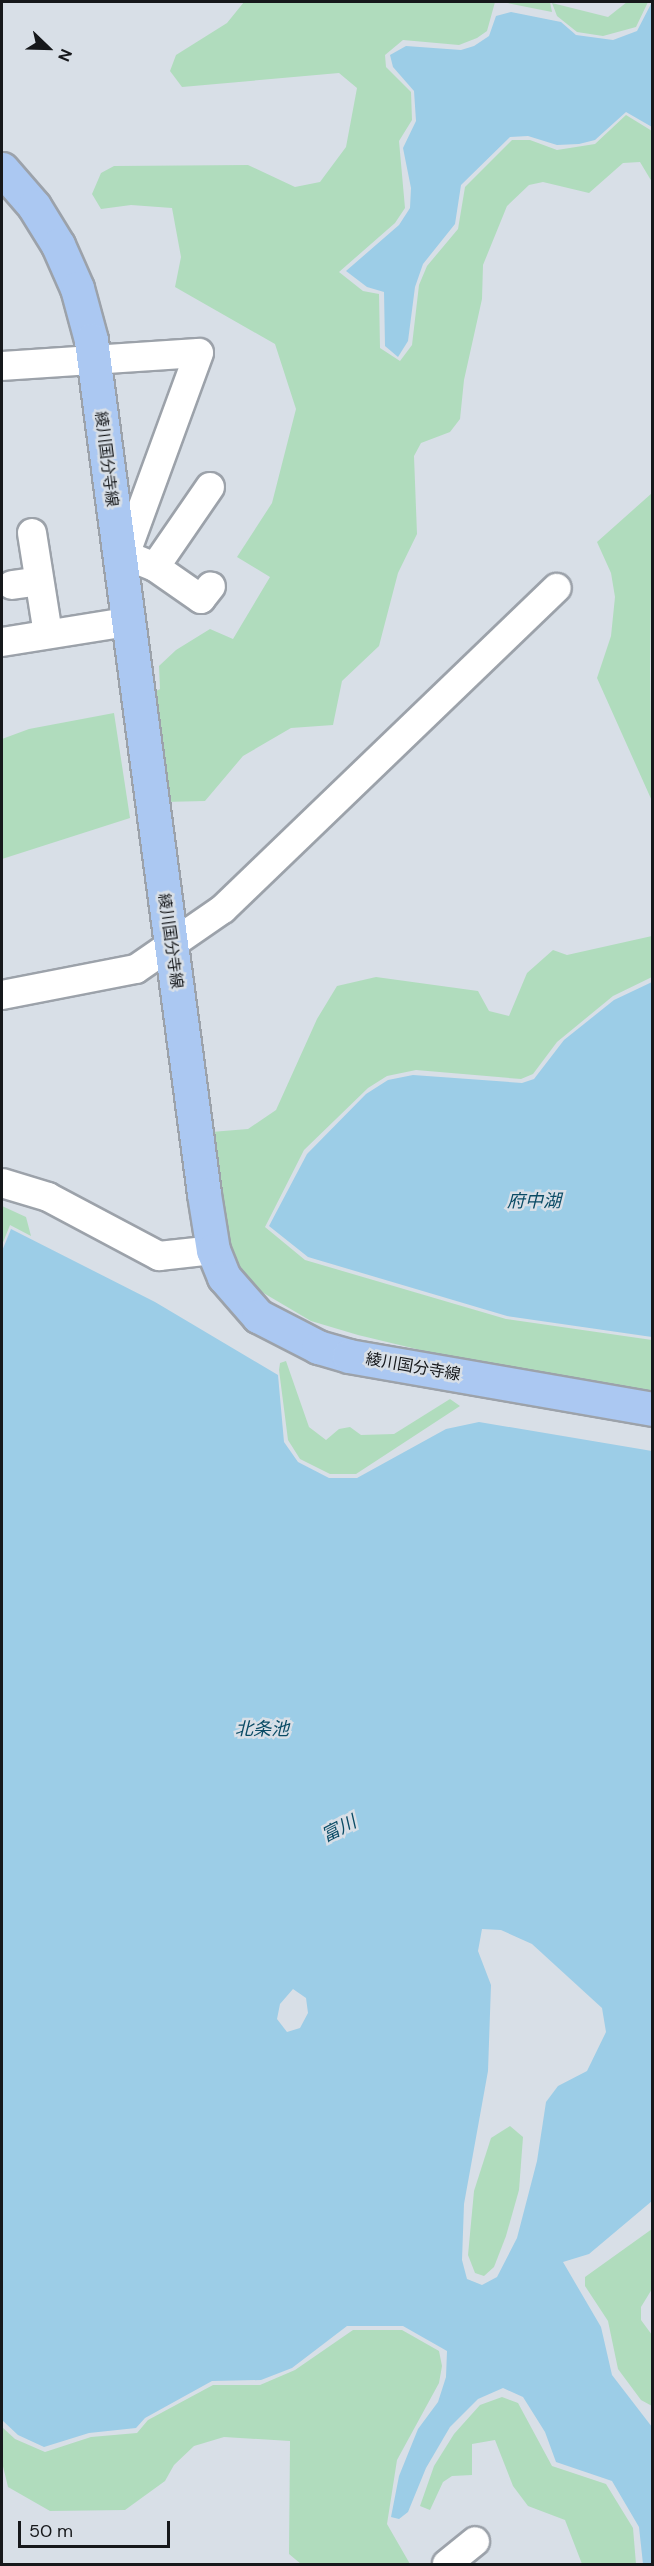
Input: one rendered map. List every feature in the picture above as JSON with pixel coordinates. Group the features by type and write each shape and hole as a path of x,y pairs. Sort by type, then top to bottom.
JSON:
{"main road":[{"name":"綾川国分寺線","path":"2,169 34,206 58,245 76,288 94,361 121,554 127,622 170,946 213,1250 224,1277 258,1316 318,1347 349,1356 652,1409"}],"street":[{"path":"2,366 199,353 121,554 155,567 201,599 211,586"},
{"path":"155,567 210,487"},
{"path":"32,533 26,583 48,634"},
{"path":"2,995 136,969 223,909 557,588"},
{"path":"2,642 127,622"},
{"path":"2,1183 48,1197 159,1256 213,1250"},
{"path":"447,2565 475,2541"}],"green space":[{"path":"244,2 495,2 487,31 477,38 459,45 403,40 385,55 386,67 411,92 412,120 399,141 405,208 395,223 339,272 363,291 379,294 380,348 400,361 412,345 419,285 427,266 458,229 465,187 512,140 530,140 557,150 595,144 626,115 652,131 652,182 640,162 623,163 589,193 543,182 529,185 507,206 483,265 482,299 464,380 460,419 450,432 421,443 414,456 417,534 398,573 379,646 342,681 333,725 291,728 243,756 205,801 163,802 149,695 160,689 159,666 176,650 210,629 233,639 270,577 237,557 272,503 296,409 275,344 175,287 181,257 172,208 131,205 101,209 92,194 101,173 114,166 248,165 295,187 320,182 346,147 357,88 339,73 182,87 170,71 176,55 227,23"},
{"path":"502,2 550,2 552,12"},
{"path":"627,2 648,2 636,27 603,36 577,32 557,16 552,3 608,17"},
{"path":"652,493 650,670 652,801 597,678 611,636 615,597 611,573 597,542"},
{"path":"114,713 130,818 2,859 2,739 29,729"},
{"path":"652,936 652,977 613,996 557,1042 533,1074 521,1079 416,1070 387,1076 368,1088 304,1150 265,1227 305,1260 506,1319 652,1340 652,1393 437,1354 358,1335 311,1321 255,1288 235,1263 223,1235 211,1132 248,1129 276,1110 317,1019 337,986 376,977 478,991 489,1011 509,1016 527,973 553,950 567,955"},
{"path":"2,1206 26,1217 31,1236 10,1225 2,1245"},
{"path":"286,1361 309,1427 326,1440 339,1429 350,1427 361,1435 394,1434 450,1399 460,1406 356,1474 330,1474 300,1459 288,1440 279,1370 280,1363"},
{"path":"510,2126 523,2137 519,2190 506,2236 494,2267 484,2276 475,2273 468,2255 474,2191 491,2138"},
{"path":"652,2229 652,2289 641,2307 641,2320 652,2335 652,2406 641,2400 618,2369 608,2321 585,2286 585,2277"},
{"path":"353,2330 402,2330 439,2351 442,2366 439,2383 397,2460 387,2524 410,2564 301,2564 289,2554 290,2441 224,2437 194,2446 174,2465 165,2481 125,2510 50,2511 8,2487 2,2462 2,2427 15,2439 45,2452 91,2437 137,2433 148,2420 213,2385 260,2385 295,2370"},
{"path":"502,2397 518,2403 552,2466 606,2484 633,2528 636,2564 582,2564 565,2520 528,2506 513,2486 495,2440 472,2444 472,2475 452,2476 443,2482 430,2510 420,2506 434,2466 454,2434 480,2405"}],"water":[{"path":"652,2 652,127 626,112 595,140 579,144 557,145 528,136 510,137 461,185 455,224 423,264 415,287 408,341 398,357 385,346 384,292 367,287 346,271 399,225 410,208 411,188 403,148 416,121 414,91 393,67 390,55 406,46 461,50 474,46 489,36 496,16 511,12 561,22 576,35 613,40 637,31"},
{"name":"府中湖","path":"652,982 652,1337 507,1316 308,1257 269,1226 307,1154 366,1094 388,1080 413,1075 522,1083 534,1079 564,1040 614,1000"},
{"name":"北条池","path":"11,1229 155,1302 278,1375 284,1442 298,1462 329,1478 357,1478 446,1429 479,1422 652,1451 652,2201 589,2254 563,2262 601,2327 612,2375 652,2427 652,2564 643,2564 639,2527 612,2481 556,2462 545,2432 523,2397 503,2388 478,2399 450,2427 426,2468 408,2512 399,2519 391,2517 399,2476 418,2429 438,2402 446,2377 447,2351 403,2326 347,2326 292,2368 261,2380 212,2381 145,2418 136,2428 89,2433 44,2447 18,2435 2,2420 2,1251","holes":["482,1929 501,1930 532,1944 602,2008 606,2032 587,2071 558,2086 546,2102 537,2161 517,2238 497,2277 482,2285 467,2279 462,2260 464,2204 488,2071 491,1985 478,1951","293,1989 306,1998 308,2013 300,2028 287,2032 277,2019 280,2004"]}],"water label":[{"name":"富川","path":"339,1829"}]}
